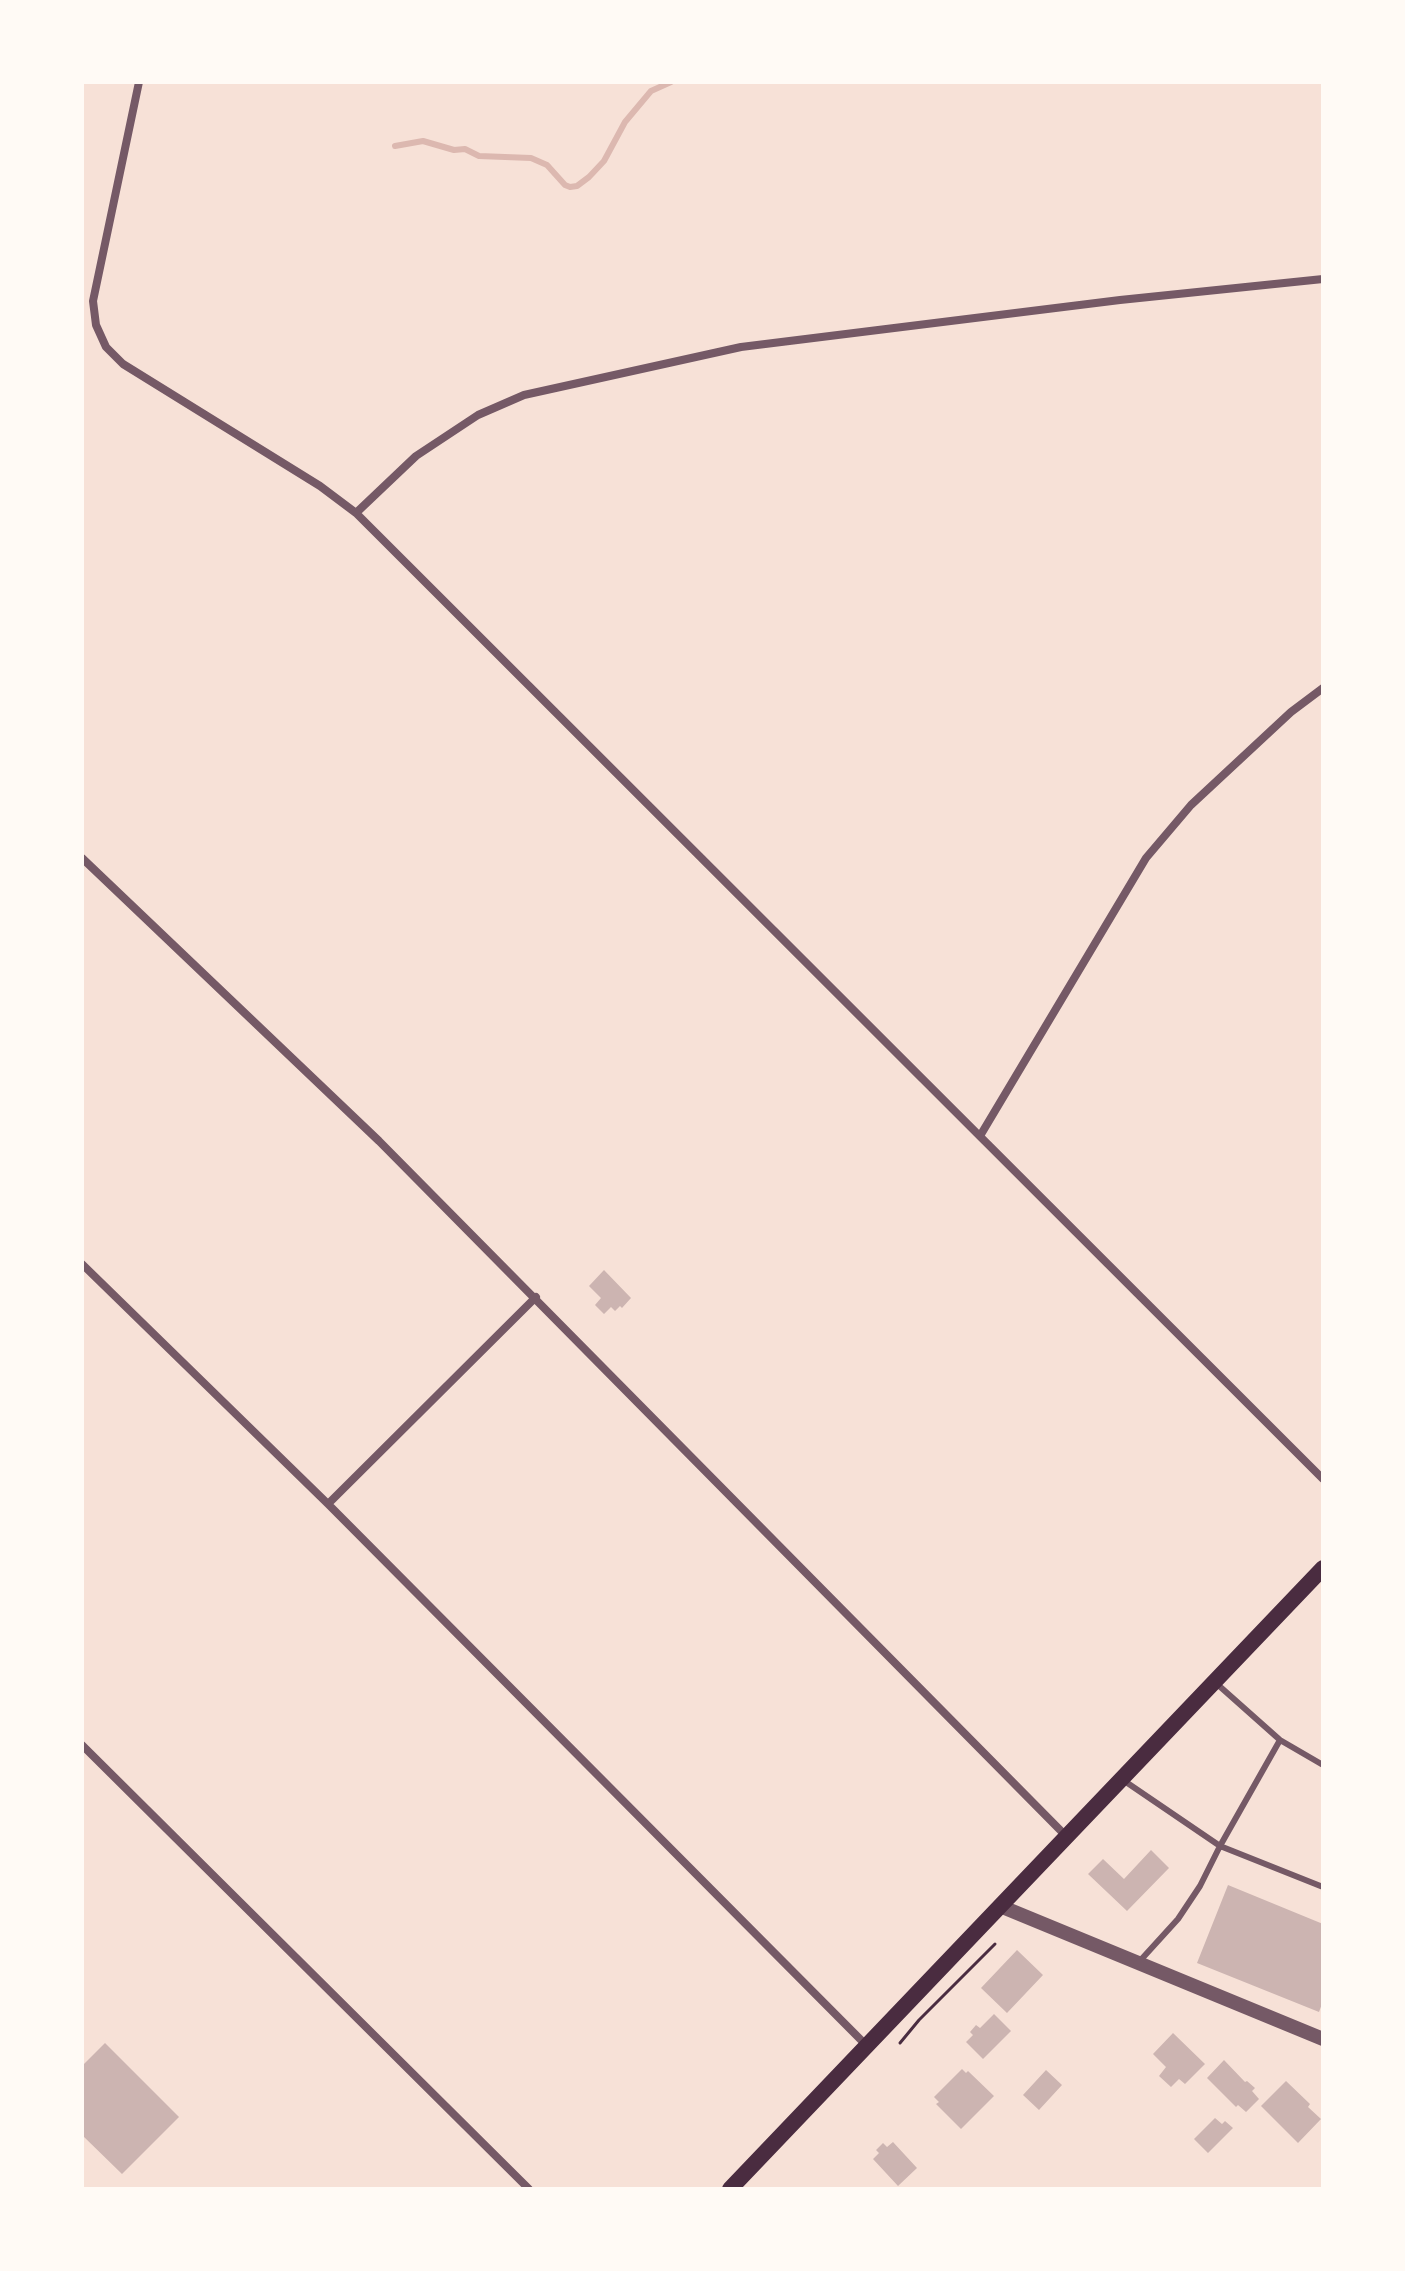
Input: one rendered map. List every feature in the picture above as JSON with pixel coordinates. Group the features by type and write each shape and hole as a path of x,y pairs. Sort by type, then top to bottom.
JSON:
{"main road":[{"path":"730,2189 1323,1568"}],"street":[{"path":"139,82 93,301 96,325 106,347 123,364 320,486 356,513 1323,1479"},
{"path":"356,513 416,456 478,415 524,395 741,347 1120,300 1323,279"},
{"path":"980,1136 1146,858 1191,805 1291,712 1323,688"},
{"path":"82,858 379,1141 536,1297 1066,1836"},
{"path":"82,1264 328,1504 867,2046"},
{"path":"328,1504 536,1297"},
{"path":"82,1745 529,2189"},
{"path":"1000,1906 1323,2039"}],"lane":[{"path":"1214,1682 1280,1740 1323,1765"},
{"path":"1138,1963 1178,1919 1200,1886 1280,1740"},
{"path":"1121,1779 1220,1846 1323,1887"}],"path":[{"path":"900,2043 995,1944"}],"building":[{"path":"604,1270 631,1298 622,1308 620,1306 615,1311 611,1307 604,1314 595,1305 601,1298 589,1286"},
{"path":"1151,1850 1169,1868 1127,1911 1088,1874 1103,1859 1124,1879"},
{"path":"1228,1885 1323,1924 1323,2001 1319,2012 1197,1963"},
{"path":"1017,1950 1043,1975 1007,2013 981,1988"},
{"path":"994,2014 1011,2031 983,2059 966,2042 973,2035 970,2032 976,2025 980,2028"},
{"path":"1173,2033 1205,2064 1185,2084 1179,2079 1171,2087 1159,2076 1166,2067 1153,2054"},
{"path":"105,2043 179,2117 122,2174 82,2135 82,2066"},
{"path":"1224,2060 1255,2088 1252,2091 1259,2099 1246,2112 1238,2105 1236,2107 1207,2078"},
{"path":"962,2069 994,2096 961,2129 936,2104 939,2102 934,2097"},
{"path":"1046,2070 1062,2085 1039,2110 1023,2095"},
{"path":"1286,2081 1321,2119 1298,2143 1261,2106"},
{"path":"1215,2118 1233,2128 1208,2153 1194,2139"},
{"path":"893,2142 917,2168 898,2186 873,2159 883,2143 887,2147"}],"waterway":[{"path":"395,146 423,141 454,150 465,149 479,156 531,158 547,165 565,185 577,186 604,161 625,122 651,91 671,82"}]}
